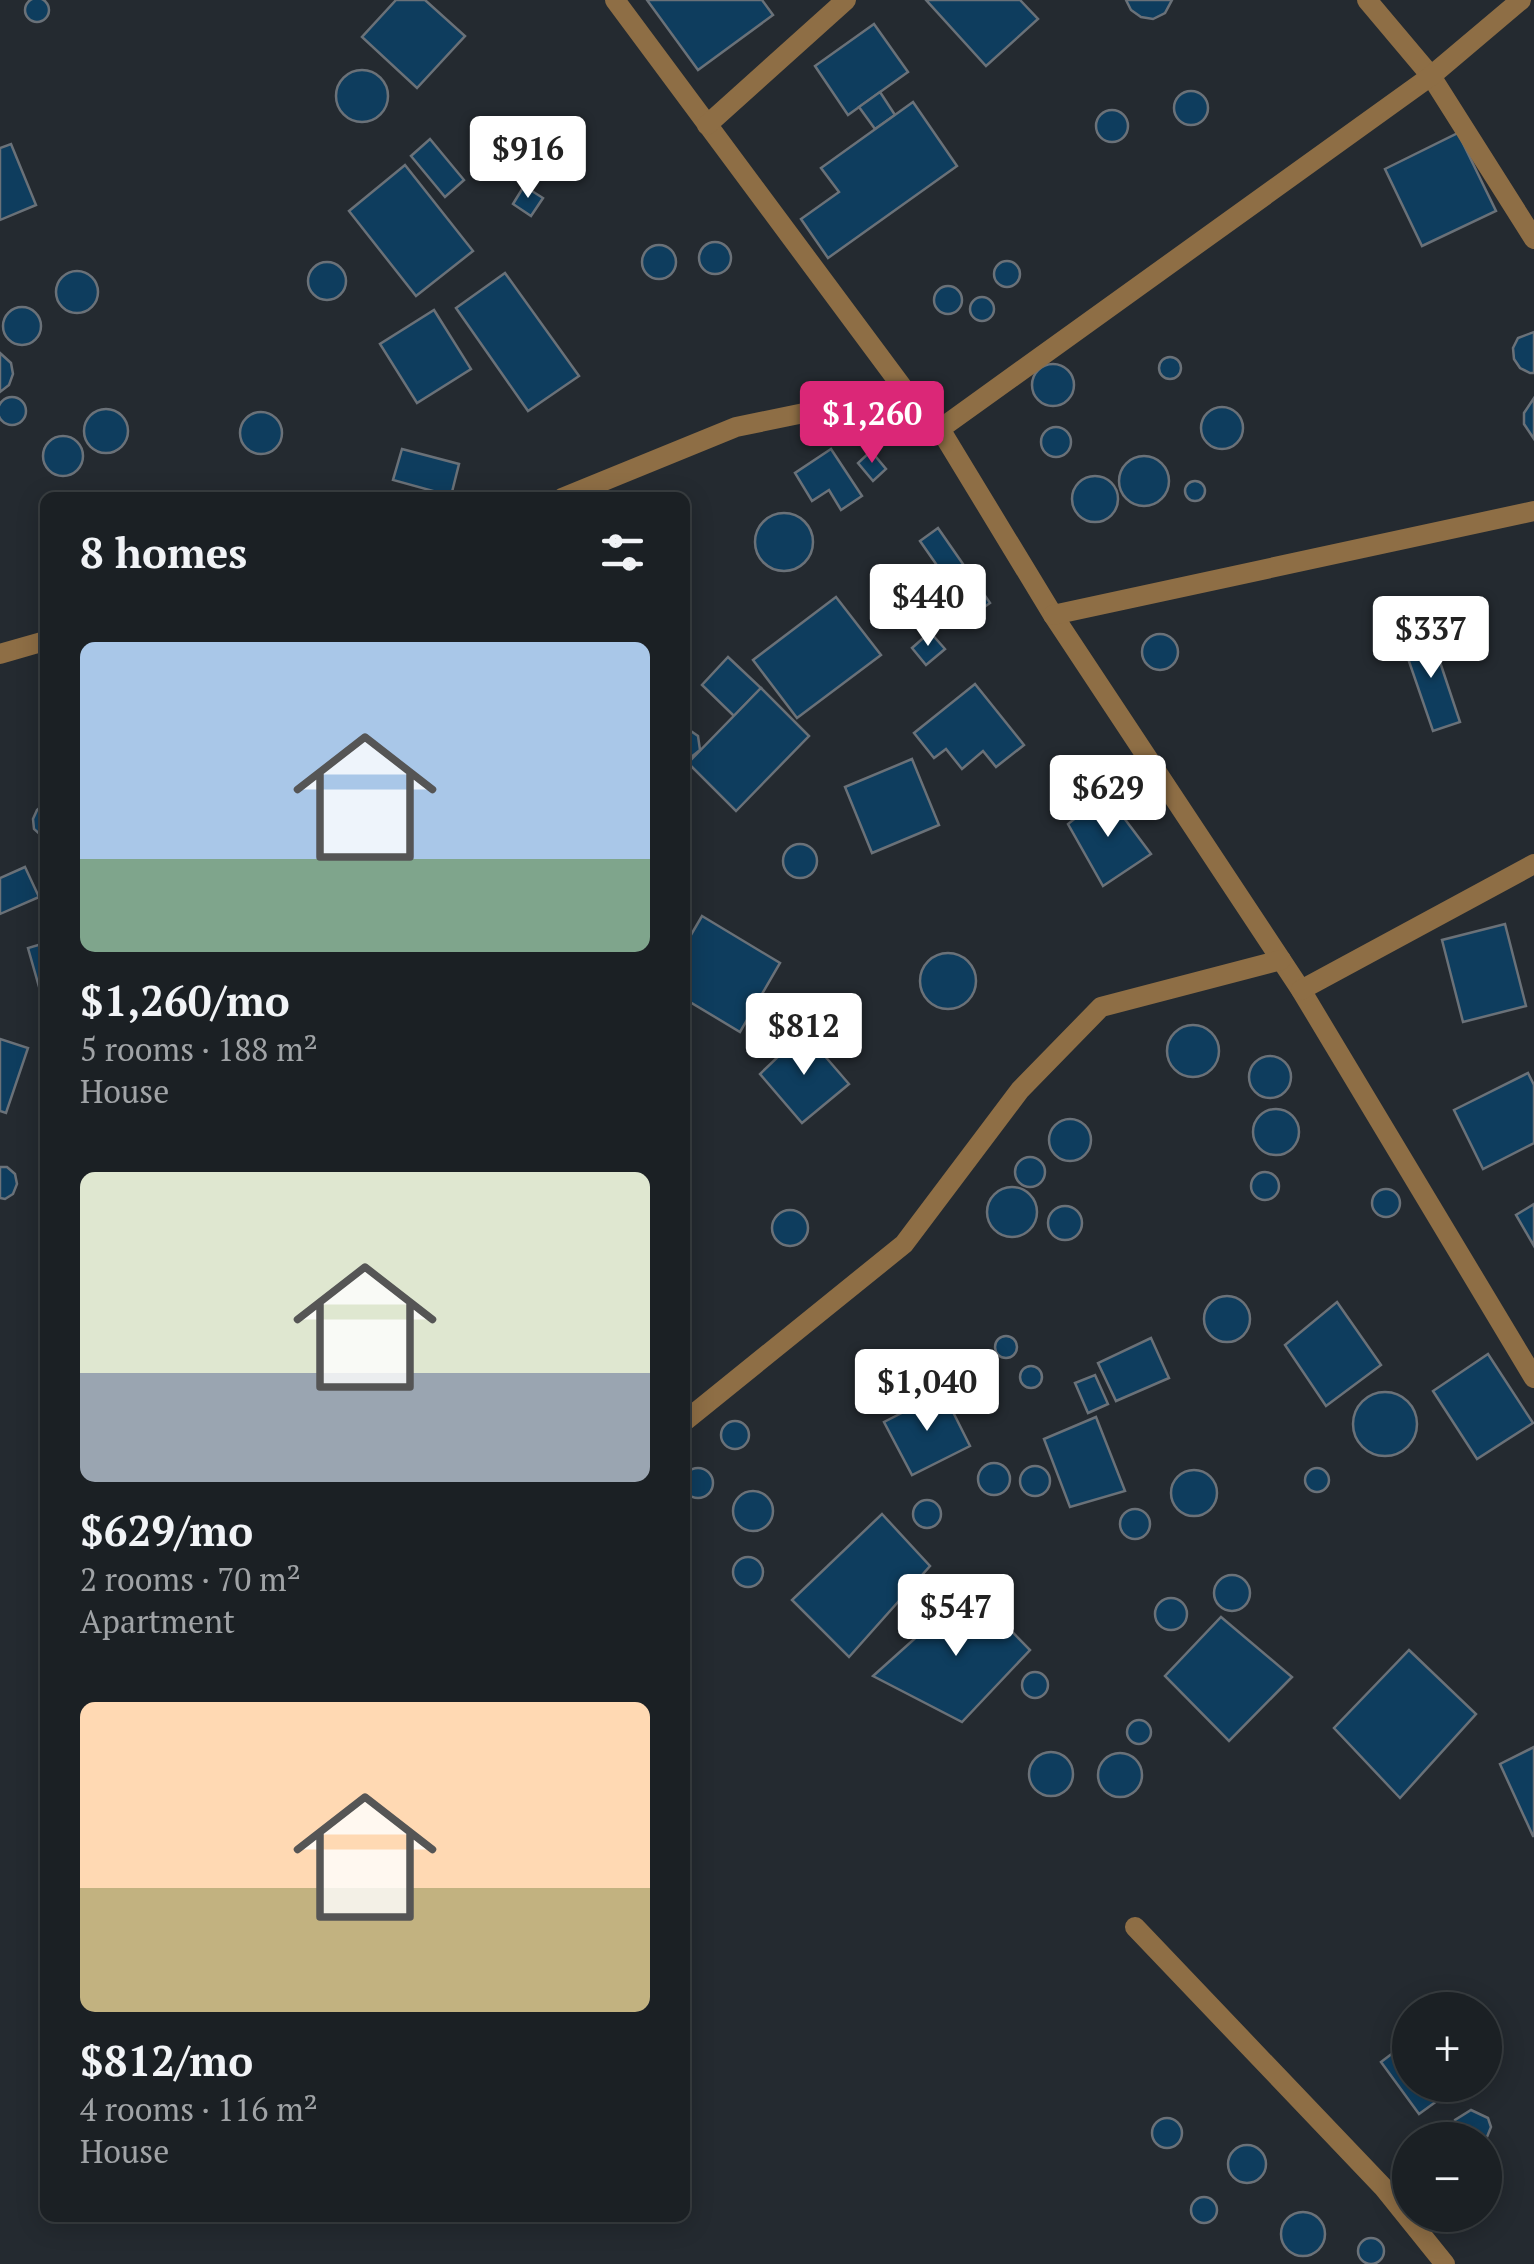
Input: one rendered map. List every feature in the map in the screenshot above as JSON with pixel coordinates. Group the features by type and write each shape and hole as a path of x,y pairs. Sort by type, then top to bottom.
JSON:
{"street":[{"path":"615,0 906,392 940,429 1053,615 1301,990 1534,1378"},
{"path":"707,125 846,0"},
{"path":"1367,0 1431,76 1534,238"},
{"path":"940,429 1431,76 1521,0"},
{"path":"577,492 736,427 906,392"},
{"path":"1053,615 1534,511"},
{"path":"0,654 40,643"},
{"path":"1301,990 1534,864"},
{"path":"690,1417 904,1244 1020,1090 1101,1007 1281,960"},
{"path":"1135,1927 1383,2187 1445,2264"}],"building":[{"path":"32,-1 42,-1 48,5 48,15 42,21 32,21 26,15 26,5"},
{"path":"396,0 425,0 465,36 417,88 362,37"},
{"path":"647,0 762,0 773,15 698,70"},
{"path":"926,0 1020,0 1038,19 986,66"},
{"path":"1126,0 1172,0 1165,13 1153,19 1131,10"},
{"path":"874,24 908,72 848,115 815,66"},
{"path":"362,70 380,78 388,96 380,114 362,122 344,114 336,96 344,78"},
{"path":"1191,91 1203,96 1208,108 1203,120 1191,125 1179,120 1174,108 1179,96"},
{"path":"880,92 895,115 875,129 859,107"},
{"path":"913,102 957,166 828,258 801,219 839,192 821,168"},
{"path":"1112,110 1123,115 1128,126 1123,137 1112,142 1101,137 1096,126 1101,115"},
{"path":"1458,133 1496,211 1422,246 1385,169"},
{"path":"430,139 464,180 445,197 411,156"},
{"path":"11,144 36,205 0,220 0,148"},
{"path":"405,165 473,251 416,296 349,211"},
{"path":"524,186 543,198 531,216 513,204"},
{"path":"715,242 726,247 731,258 726,269 715,274 704,269 699,258 704,247"},
{"path":"659,245 671,250 676,262 671,274 659,279 647,274 642,262 647,250"},
{"path":"1007,261 1016,265 1020,274 1016,283 1007,287 998,283 994,274 998,265"},
{"path":"327,262 340,268 346,281 340,294 327,300 314,294 308,281 314,268"},
{"path":"77,271 92,277 98,292 92,307 77,313 62,307 56,292 62,277"},
{"path":"505,273 579,376 528,411 456,308"},
{"path":"948,286 958,290 962,300 958,310 948,314 938,310 934,300 938,290"},
{"path":"982,297 994,309 982,321 970,309"},
{"path":"22,307 35,313 41,326 35,339 22,345 9,339 3,326 9,313"},
{"path":"434,310 471,369 417,403 380,344"},
{"path":"1534,332 1534,373 1530,373 1520,368 1513,348 1518,338"},
{"path":"0,353 11,363 13,374 9,385 0,392"},
{"path":"1170,357 1178,360 1178,376 1170,379 1162,376 1159,368 1162,360"},
{"path":"1053,364 1068,370 1074,385 1068,400 1053,406 1038,400 1032,385 1038,370"},
{"path":"7,398 17,398 25,406 25,416 17,424 7,424 -1,416 -1,406"},
{"path":"1534,398 1534,439 1524,424 1524,413"},
{"path":"1222,407 1237,413 1243,428 1237,443 1222,449 1207,443 1201,428 1207,413"},
{"path":"106,409 121,416 128,431 121,446 106,453 91,446 84,431 91,416"},
{"path":"261,412 276,418 282,433 276,448 261,454 246,448 240,433 246,418"},
{"path":"1056,427 1067,431 1071,442 1067,453 1056,457 1045,453 1041,442 1045,431"},
{"path":"63,436 77,442 83,456 77,470 63,476 49,470 43,456 49,442"},
{"path":"402,449 459,464 452,492 436,492 393,480"},
{"path":"831,449 862,496 841,510 829,490 812,501 795,473"},
{"path":"871,451 886,469 873,481 858,463"},
{"path":"1144,456 1161,464 1169,481 1161,498 1144,506 1127,498 1119,481 1127,464"},
{"path":"1095,476 1111,483 1118,499 1111,515 1095,522 1079,515 1072,499 1079,483"},
{"path":"1191,481 1199,481 1205,491 1199,501 1191,501 1185,495 1185,487"},
{"path":"784,513 805,521 813,542 805,563 784,571 763,563 755,542 763,521"},
{"path":"938,528 990,603 970,617 956,596 938,609 923,588 943,574 920,541"},
{"path":"836,597 881,655 797,718 753,660"},
{"path":"930,632 945,649 926,665 912,648"},
{"path":"1430,632 1460,722 1433,731 1402,641"},
{"path":"1160,634 1173,639 1178,652 1173,665 1160,670 1147,665 1142,652 1147,639"},
{"path":"728,657 761,688 734,716 702,685"},
{"path":"975,684 1024,745 996,767 983,751 962,769 946,749 934,758 914,733"},
{"path":"761,688 809,736 736,811 690,761"},
{"path":"690,730 698,736 700,750 690,758"},
{"path":"912,759 939,825 872,853 845,787"},
{"path":"1106,794 1151,854 1103,886 1068,824"},
{"path":"40,808 40,834 34,829"},
{"path":"800,844 812,849 817,861 812,873 800,878 788,873 783,861 788,849"},
{"path":"25,867 39,897 0,914 0,878"},
{"path":"702,916 780,963 740,1032 690,1002 690,936"},
{"path":"1505,924 1526,1006 1463,1022 1442,940"},
{"path":"40,944 40,990 28,948"},
{"path":"948,953 968,961 976,981 968,1001 948,1009 928,1001 920,981 928,961"},
{"path":"1193,1025 1211,1033 1219,1051 1211,1069 1193,1077 1175,1069 1167,1051 1175,1033"},
{"path":"804,1032 849,1084 802,1123 760,1074"},
{"path":"0,1039 28,1048 6,1113 0,1111"},
{"path":"1270,1056 1285,1062 1291,1077 1285,1092 1270,1098 1255,1092 1249,1077 1255,1062"},
{"path":"1528,1073 1534,1085 1534,1143 1483,1169 1454,1110"},
{"path":"1276,1109 1292,1116 1299,1132 1292,1148 1276,1155 1260,1148 1253,1132 1260,1116"},
{"path":"1070,1119 1085,1125 1091,1140 1085,1155 1070,1161 1055,1155 1049,1140 1055,1125"},
{"path":"1030,1157 1040,1162 1045,1172 1040,1182 1030,1187 1020,1182 1015,1172 1020,1162"},
{"path":"0,1167 15,1174 17,1184 13,1194 5,1199 0,1198"},
{"path":"1265,1172 1275,1176 1279,1186 1275,1196 1265,1200 1255,1196 1251,1186 1255,1176"},
{"path":"1012,1187 1030,1194 1037,1212 1030,1230 1012,1237 994,1230 987,1212 994,1194"},
{"path":"1386,1189 1396,1193 1400,1203 1396,1213 1386,1217 1376,1213 1372,1203 1376,1193"},
{"path":"1534,1204 1534,1246 1516,1215"},
{"path":"1065,1206 1077,1211 1082,1223 1077,1235 1065,1240 1053,1235 1048,1223 1053,1211"},
{"path":"790,1210 803,1215 808,1228 803,1241 790,1246 777,1241 772,1228 777,1215"},
{"path":"1227,1296 1244,1302 1250,1319 1244,1336 1227,1342 1210,1336 1204,1319 1210,1302"},
{"path":"1337,1302 1381,1365 1326,1406 1285,1345"},
{"path":"1006,1336 1014,1339 1014,1355 1006,1358 998,1355 995,1347 998,1339"},
{"path":"1151,1338 1169,1378 1116,1401 1098,1363"},
{"path":"1488,1354 1533,1423 1477,1459 1433,1391"},
{"path":"1031,1366 1039,1369 1039,1385 1031,1388 1023,1385 1020,1377 1023,1369"},
{"path":"1095,1375 1108,1404 1088,1413 1075,1383"},
{"path":"973,1381 987,1390 988,1396 979,1410 973,1411 959,1402 958,1396 967,1382"},
{"path":"943,1392 970,1446 912,1475 884,1422"},
{"path":"1385,1392 1408,1401 1417,1424 1408,1447 1385,1456 1362,1447 1353,1424 1362,1401"},
{"path":"1096,1417 1125,1491 1070,1507 1044,1439"},
{"path":"735,1421 745,1425 749,1435 745,1445 735,1449 725,1445 721,1435 725,1425"},
{"path":"994,1463 1005,1468 1010,1479 1005,1490 994,1495 983,1490 978,1479 983,1468"},
{"path":"1035,1466 1046,1470 1050,1481 1046,1492 1035,1496 1024,1492 1020,1481 1024,1470"},
{"path":"1317,1468 1329,1480 1317,1492 1305,1480"},
{"path":"692,1469 704,1469 712,1477 712,1489 704,1497 690,1495"},
{"path":"1194,1470 1210,1477 1217,1493 1210,1509 1194,1516 1178,1509 1171,1493 1178,1477"},
{"path":"753,1491 767,1497 773,1511 767,1525 753,1531 739,1525 733,1511 739,1497"},
{"path":"927,1500 937,1504 941,1514 937,1524 927,1528 917,1524 913,1514 917,1504"},
{"path":"1135,1509 1146,1513 1150,1524 1146,1535 1135,1539 1124,1535 1120,1524 1124,1513"},
{"path":"882,1514 930,1566 849,1657 792,1600"},
{"path":"748,1557 759,1561 763,1572 759,1583 748,1587 737,1583 733,1572 737,1561"},
{"path":"1232,1575 1244,1581 1250,1593 1244,1605 1232,1611 1220,1605 1214,1593 1220,1581"},
{"path":"970,1589 1030,1650 962,1722 873,1676"},
{"path":"1171,1598 1182,1603 1187,1614 1182,1625 1171,1630 1160,1625 1155,1614 1160,1603"},
{"path":"1221,1617 1292,1677 1229,1741 1165,1676"},
{"path":"1409,1650 1476,1714 1400,1798 1334,1728"},
{"path":"1035,1672 1044,1676 1048,1685 1044,1694 1035,1698 1026,1694 1022,1685 1026,1676"},
{"path":"1139,1720 1148,1723 1148,1741 1139,1744 1130,1741 1127,1732 1130,1723"},
{"path":"1534,1747 1534,1836 1533,1836 1500,1764"},
{"path":"1051,1752 1066,1759 1073,1774 1066,1789 1051,1796 1036,1789 1029,1774 1036,1759"},
{"path":"1120,1753 1136,1759 1142,1775 1136,1791 1120,1797 1104,1791 1098,1775 1104,1759"},
{"path":"1392,2054 1392,2077 1381,2062"},
{"path":"1410,2102 1436,2102 1419,2114"},
{"path":"1471,2110 1489,2122 1455,2122"},
{"path":"1167,2118 1178,2122 1182,2133 1178,2144 1167,2148 1156,2144 1152,2133 1156,2122"},
{"path":"1247,2145 1260,2151 1266,2164 1260,2177 1247,2183 1234,2177 1228,2164 1234,2151"},
{"path":"1204,2197 1213,2201 1217,2210 1213,2219 1204,2223 1195,2219 1191,2210 1195,2201"},
{"path":"1303,2212 1318,2219 1325,2234 1318,2249 1303,2256 1288,2249 1281,2234 1288,2219"},
{"path":"1371,2238 1380,2242 1384,2251 1380,2260 1371,2264 1362,2260 1358,2251 1362,2242"}]}
